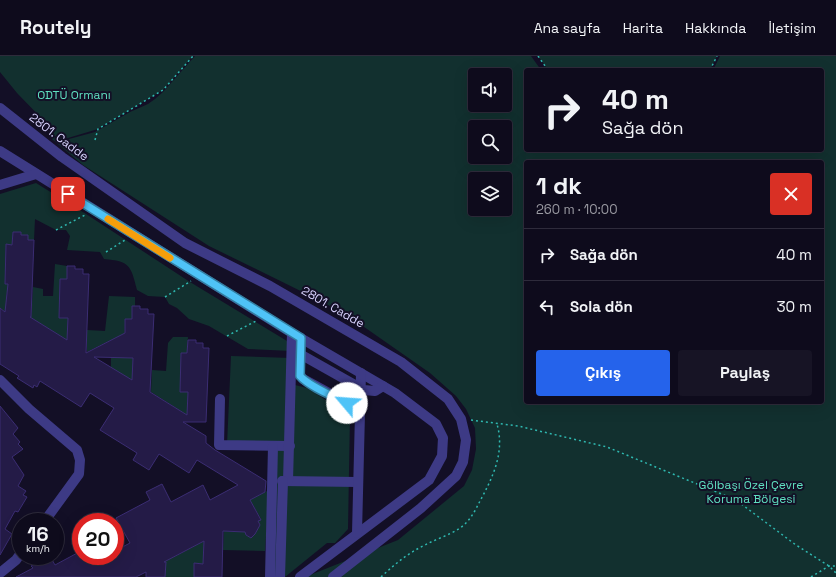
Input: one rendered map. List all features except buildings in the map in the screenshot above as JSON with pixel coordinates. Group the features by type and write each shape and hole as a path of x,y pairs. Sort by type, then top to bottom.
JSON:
{"street":[{"name":"2801. Cadde","path":"0,108 62,157 186,243 270,286 402,362 448,398 461,419 466,440 463,462 456,476 421,508 333,577"},
{"path":"0,151 292,333 383,386 436,424 443,438 442,456 429,480 300,577"},
{"path":"0,185 36,174"},
{"path":"270,577 281,481 290,446 292,333"},
{"path":"301,338 300,376 347,403 353,405 360,404"},
{"path":"300,354 360,388 370,392 375,392 383,386"},
{"path":"357,533 360,373"},
{"path":"0,380 29,409 77,450 80,460 79,474 51,513"},
{"path":"220,399 219,445 290,446"},
{"path":"273,446 281,481 280,577"},
{"path":"281,481 358,482"},
{"path":"0,572 12,563"}],"path":[{"path":"95,140 98,129 163,90 193,56"},
{"path":"538,56 547,68"},
{"path":"711,68 717,56"},
{"path":"56,230 94,210"},
{"path":"106,252 133,235"},
{"path":"166,297 200,276"},
{"path":"227,336 266,316"},
{"path":"461,419 518,426 607,448 736,500 796,546 829,566 836,572"},
{"path":"381,577 412,551 460,528 471,518 492,479 497,465 499,432 497,423"},
{"path":"811,577 829,566 836,566"}],"green space":[{"name":"ODTÜ Ormanı","path":"0,56 193,56 163,90 98,129 68,138 53,136 51,128 17,93 0,72"},
{"name":"Gölbaşı Özel Çevre Koruma Bölgesi","path":"195,56 531,56 540,68 524,68 524,152 824,152 824,68 714,68 720,56 836,56 836,577 305,577 398,540 464,486 472,470 476,449 475,428 466,409 456,396 430,373 357,322 323,302 209,246 83,165 52,139 54,137 69,139 95,132 130,112 148,104 163,92"},
{"path":"538,56 717,56 711,68 547,68"},
{"path":"36,183 190,282 292,344 291,351 248,349 209,326 189,319 177,308 169,304 165,297 148,296 137,290 131,270 124,263 104,259 100,252 67,250 70,236 66,230 56,230 35,219 34,240 28,240 28,235 21,235 21,232 13,232 12,245 6,245 5,284 13,284 7,292 6,300 11,305 8,313 0,308 0,194"},
{"path":"55,264 67,266 67,279 60,279 59,318 68,318 67,340 31,318 33,287 43,289 43,296 53,296"},
{"path":"109,296 135,297 135,306 132,306 132,319 125,319 124,358 133,358 132,380 111,368 111,340 87,352 87,330 105,331"},
{"path":"173,337 188,337 187,353 181,353 180,392 188,392 187,415 151,392 152,370 166,371 168,343"},
{"path":"231,356 291,358 291,384 307,388 350,415 348,529 335,543 327,543 285,577 270,577 273,446 227,445"},
{"path":"269,490 265,551 223,550 224,531 240,532 241,525 245,530 246,535 251,538 260,525 258,521 261,519 251,502 244,503"},
{"path":"204,541 203,564 194,564 194,577 165,577 165,565 155,561 166,561 166,554 172,558"}],"slow traffic":[{"path":"108,219 170,258"}],"route":[{"path":"68,194 301,338 300,376 347,403"}]}
